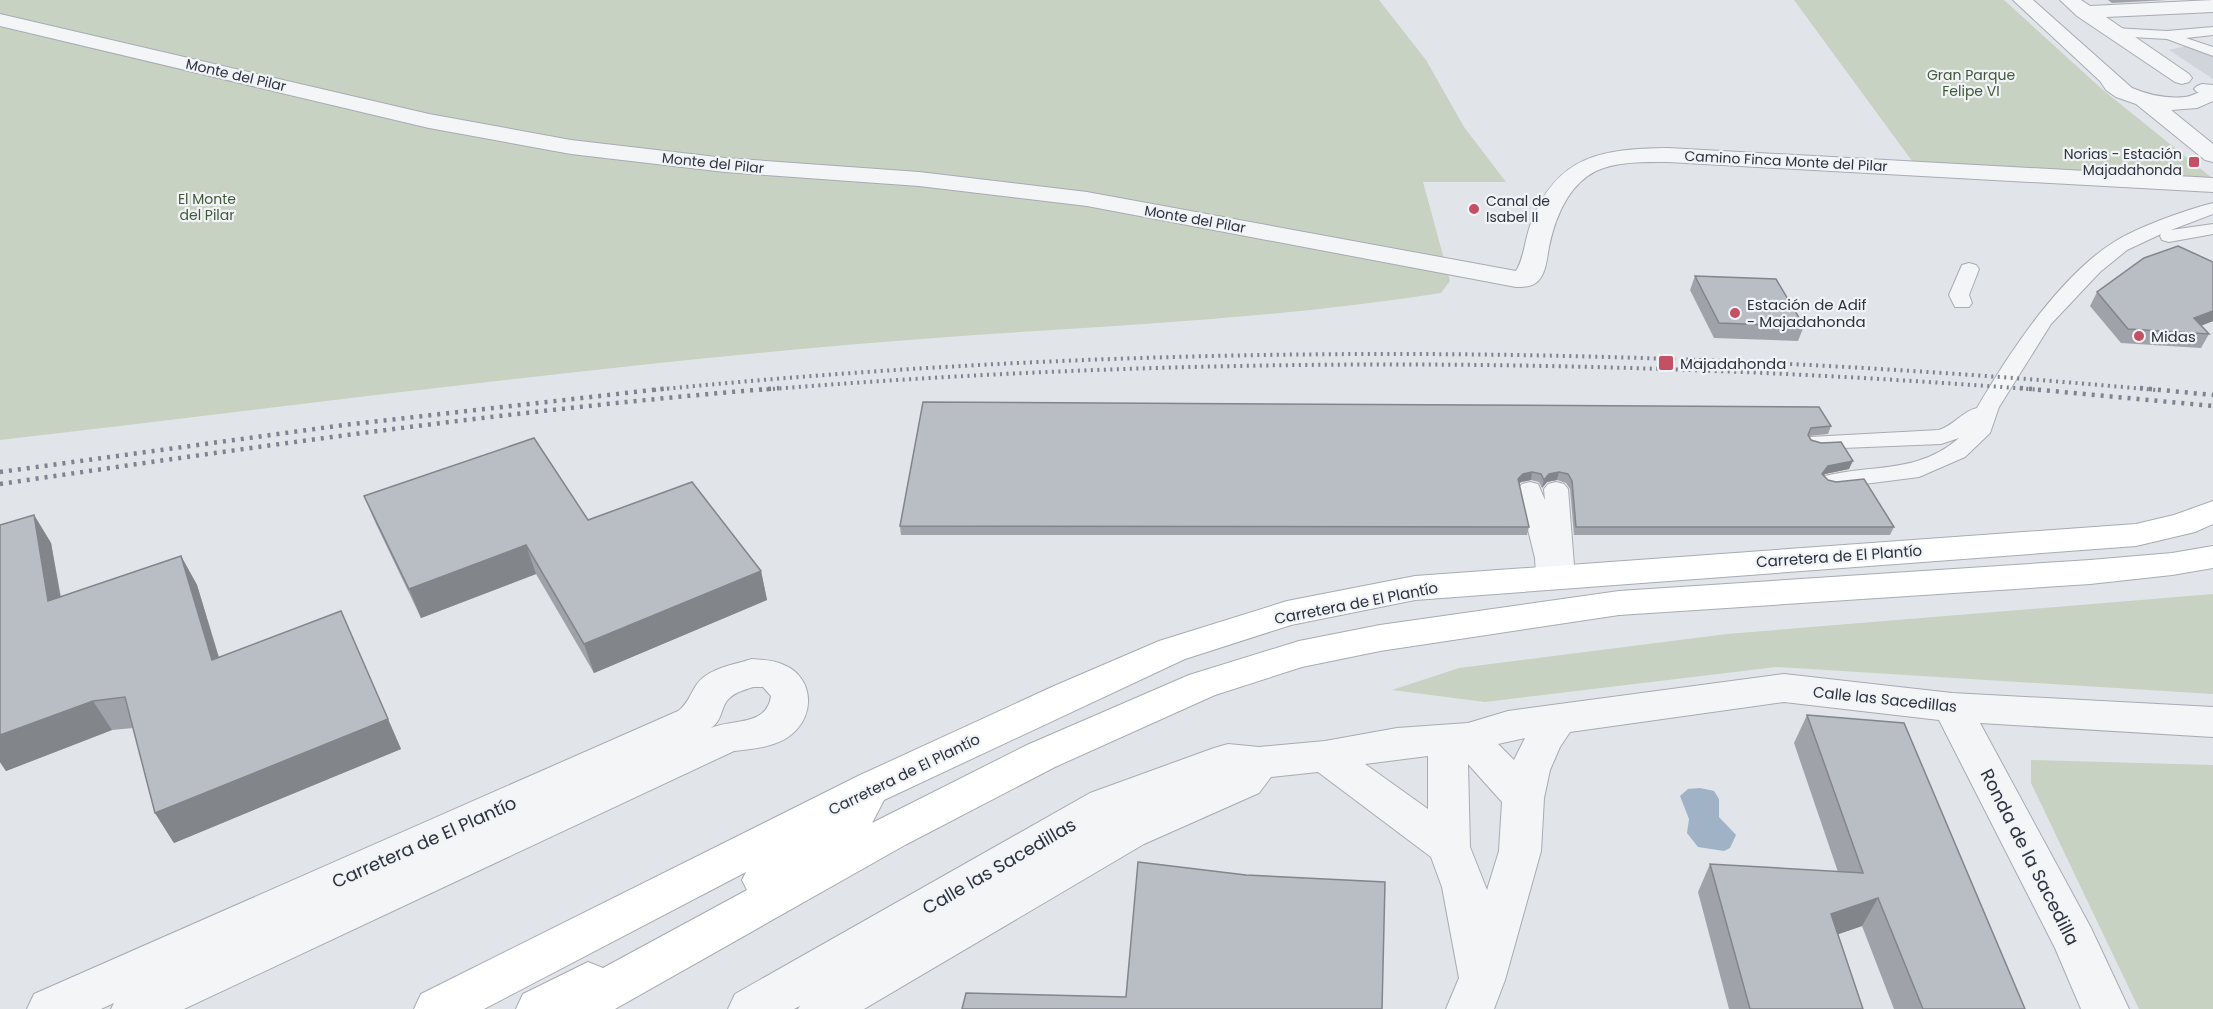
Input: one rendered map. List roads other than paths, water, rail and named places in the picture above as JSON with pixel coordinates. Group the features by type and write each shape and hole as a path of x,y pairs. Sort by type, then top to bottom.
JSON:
{"street":[{"path":"2022,0 2129,68 2182,78 2208,94 2195,103 2184,104 2142,99"},
{"path":"2077,6 2114,32 2129,68"},
{"path":"2077,6 2213,6"},
{"name":"Monte del Pilar","path":"0,20 429,121 571,147 725,165 919,178 1002,188 1098,201 1274,233 1298,240 1433,262"},
{"path":"2129,68 2116,88 2142,99 2213,155"},
{"name":"Camino Finca Monte del Pilar","path":"1433,262 1524,279 1530,275 1540,234 1551,207 1577,172 1589,164 1606,158 1635,155 1692,156 2213,185"},
{"name":"Carretera de El Plantío","path":"438,1009 873,787 1068,696 1172,650 1287,613 1415,588 2136,535 2183,524 2213,512"},
{"path":"572,1009 890,833 1041,756 1202,685 1299,654 1380,638 1619,603 2090,572 2172,564 2213,556"},
{"name":"Carretera de El Plantío","path":"51,1009 692,721 704,713 705,702 712,691 734,677 766,674 783,681 789,688 792,698 784,718 759,734 728,736 135,1009"},
{"name":"Calle las Sacedillas","path":"752,1009 1105,805 1227,759 1259,763 1325,756 1397,743 1458,738 1508,726 1559,718 1784,688 1952,707 2213,722"},
{"name":"Ronda de la Sacedilla","path":"1952,707 2075,942 2105,1009"},
{"path":"1476,994 1520,851 1523,798 1530,770 1538,751 1559,718"},
{"path":"1458,738 1497,767 1523,798"},
{"path":"1458,738 1449,848 1466,898 1476,994"},
{"path":"1325,756 1449,848"},
{"path":"822,1009 1129,832 1245,782 1259,763"},
{"path":"540,1009 722,907 825,840 855,815 873,787"}],"lane":[{"path":"2129,68 2163,46 2213,31"},
{"path":"2114,32 2167,35 2213,41"},
{"path":"2188,38 2213,52"},
{"path":"1833,481 1919,470 1957,452 1979,433 1988,407 2043,321 2093,267 2120,246 2151,230 2213,208"},
{"path":"2112,254 2168,236 2213,229"},
{"path":"1962,303 1959,295 1968,269"},
{"path":"1818,442 1941,437 1959,431 1988,407"},
{"path":"1530,489 1555,577"},
{"path":"1555,577 1556,489"}],"water":[{"path":"1700,788 1714,791 1719,799 1719,817 1736,835 1730,848 1724,851 1698,847 1687,833 1689,819 1680,796 1688,789"}],"railway":[{"path":"654,390 842,374 1029,362 1217,356 1405,354 1593,357 1781,364 1968,375 2156,390"},
{"path":"760,390 1080,371 1401,364 1721,371 2041,390"},
{"path":"0,472 344,425 670,388"},
{"path":"0,484 291,442 584,407 779,388"},
{"path":"2020,388 2213,406"},
{"path":"2140,388 2213,395"}],"place":[{"name":"Norias - Estación Majadahonda","path":"2194,162"},
{"name":"Canal de Isabel II","path":"1474,209"},
{"name":"Estación de Adif - Majadahonda","path":"1735,313"},
{"name":"Midas","path":"2139,336"},
{"name":"Majadahonda","path":"1666,363"}],"park label":[{"name":"Gran Parque Felipe VI","path":"1971,84"},
{"name":"El Monte del Pilar","path":"207,208"}]}
